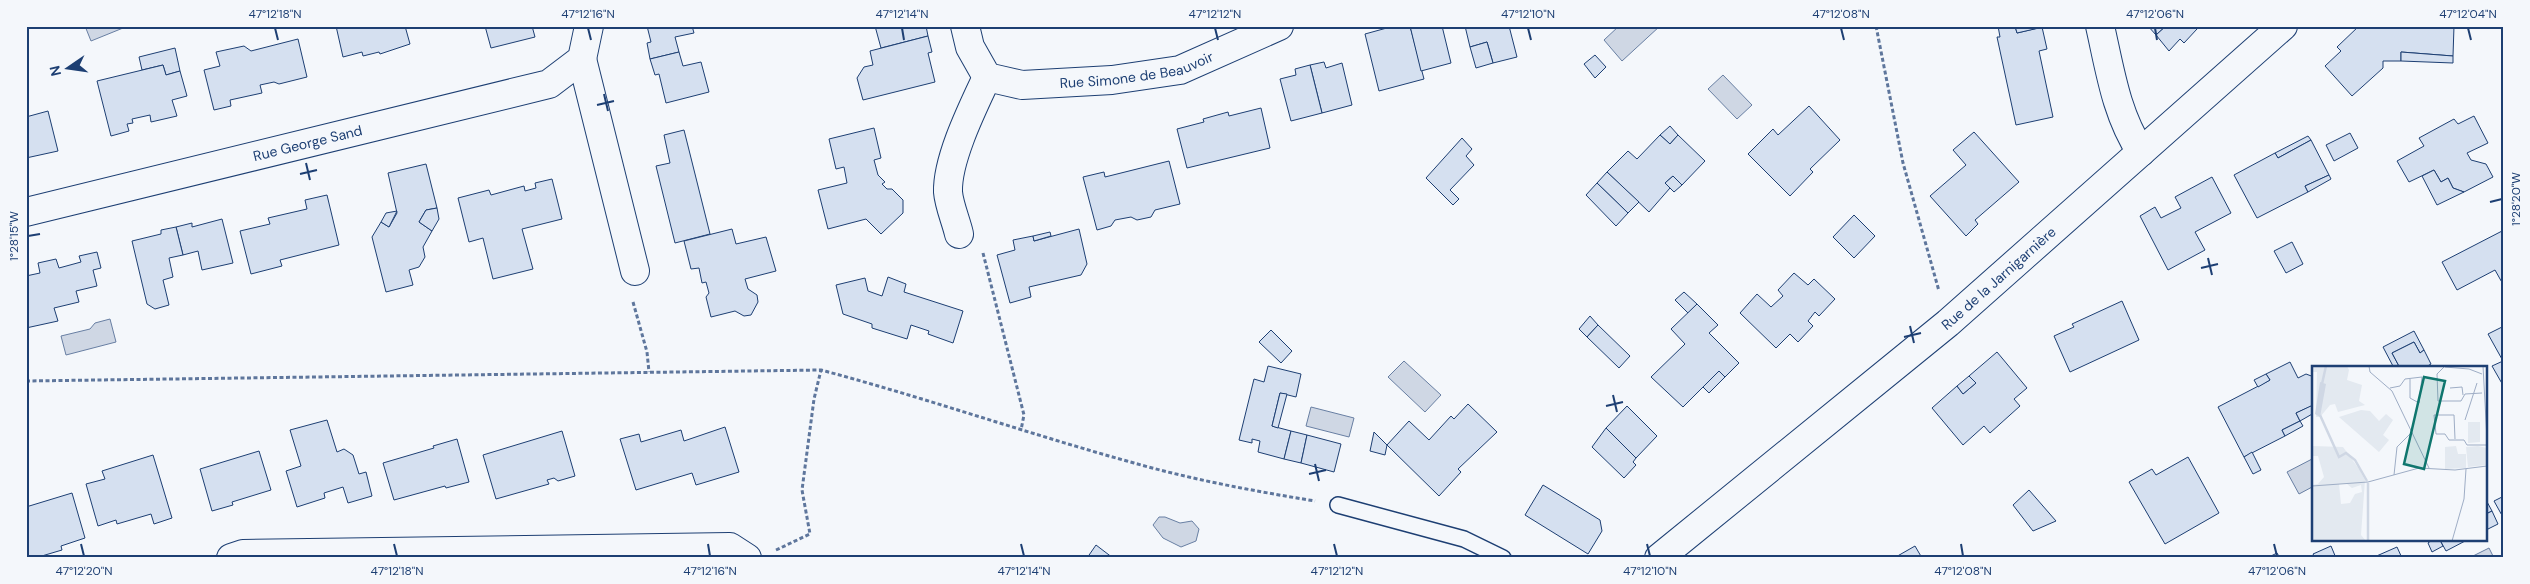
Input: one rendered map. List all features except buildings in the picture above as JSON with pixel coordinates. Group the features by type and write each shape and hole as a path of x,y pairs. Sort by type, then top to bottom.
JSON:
{"street":[{"path":"588,26 582,59 635,271"},
{"path":"959,234 948,192 962,131 987,77 970,47 965,26"},
{"name":"Rue Simone de Beauvoir","path":"987,77 1022,85 1112,80 1180,70 1279,26"},
{"path":"2100,26 2118,106 2128,133 2141,152"},
{"name":"Rue de la Jarnigarnière","path":"1659,558 1948,323 2283,26"},
{"name":"Rue George Sand","path":"26,212 549,84 582,59"},
{"path":"231,558 253,554 730,547 758,556"}],"lane":[{"path":"1338,506 1464,539 1502,558"}],"path":[{"path":"1876,26 1903,163 1948,323"},
{"path":"959,234 979,237 1024,415 1021,430"},
{"path":"635,271 628,286 646,352 649,372"},
{"path":"758,556 810,534 802,490 814,399 821,370"},
{"path":"26,381 821,370 908,393 1021,430 1135,464 1211,483 1338,506"}],"shaded area":[{"path":"85,26 128,26 91,41"},
{"path":"1619,26 1660,26 1622,61 1604,40"},
{"path":"1723,75 1752,105 1737,119 1708,89"},
{"path":"110,319 116,342 66,355 61,336 90,329 95,323"},
{"path":"1404,361 1441,395 1425,412 1388,377"},
{"path":"1311,407 1354,418 1349,437 1306,426"},
{"path":"2312,459 2312,487 2299,494 2287,472"},
{"path":"1159,517 1165,517 1180,523 1192,521 1199,529 1196,541 1181,547 1163,538 1153,525"},
{"path":"2489,548 2494,558 2471,557"}]}
